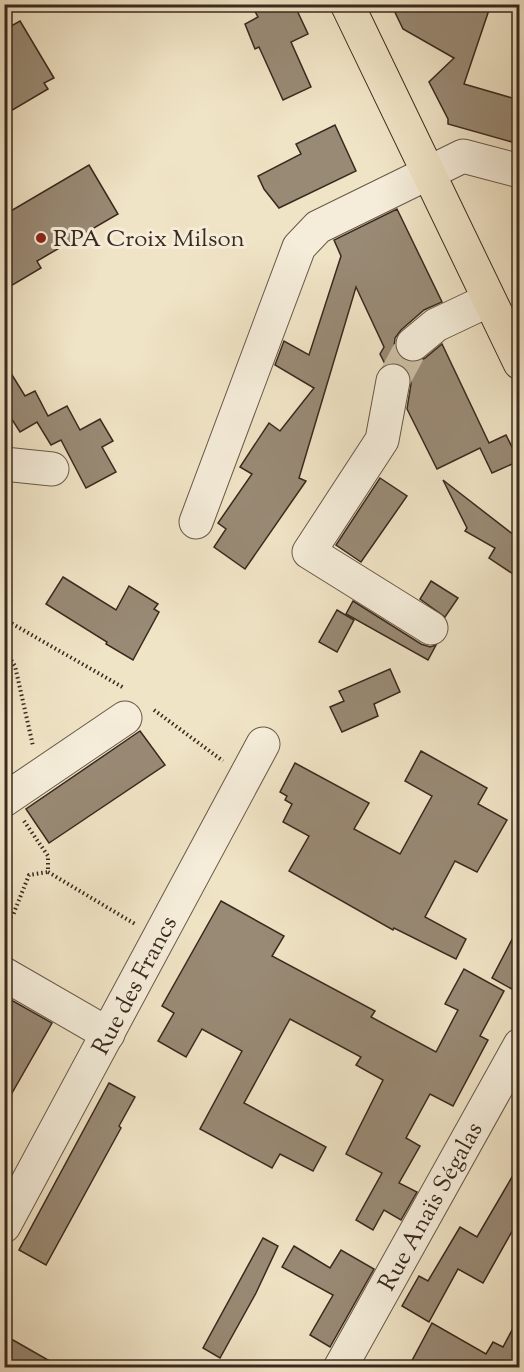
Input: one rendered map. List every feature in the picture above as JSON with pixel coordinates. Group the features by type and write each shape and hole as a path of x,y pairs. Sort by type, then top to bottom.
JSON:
{"main road":[{"path":"347,4 519,363"}],"street":[{"path":"196,522 298,247 318,227 463,156 519,171"},
{"path":"413,344 436,325 489,300"},
{"path":"393,381 382,440 309,552 431,628"},
{"path":"4,464 52,469"},
{"path":"6,799 125,718"},
{"name":"Rue des Francs","path":"4,1226 263,744"},
{"path":"4,974 108,1034"},
{"name":"Rue Anaïs Ségalas","path":"340,1368 519,1045"}],"path":[{"path":"4,649 15,666 40,776"},
{"path":"6,799 48,856 48,872"},
{"path":"4,923 13,915 29,875 48,872 159,938"}],"building":[{"path":"251,4 294,4 308,34 291,42 311,87 283,100 259,47 255,49 245,24 258,17"},
{"path":"391,4 491,4 464,84 519,100 519,144 448,124 448,119 429,82 454,58 403,29"},
{"path":"20,21 54,78 44,83 48,89 4,115 4,30"},
{"path":"335,125 356,171 279,208 264,189 258,176 301,154 296,144"},
{"name":"RPA Croix Milson","path":"89,165 118,214 37,261 41,268 4,290 4,215"},
{"path":"397,209 442,302 424,310 401,330 395,338 394,347 398,355 406,361 417,362 442,344 489,443 506,435 519,461 492,473 480,448 437,469 407,409 411,384 410,374 406,367 397,363 385,364 380,354 384,347 356,287 299,478 306,481 245,569 214,547 226,529 218,523 252,474 240,467 269,423 280,431 314,388 275,365 284,341 309,355 341,256 334,240"},
{"path":"4,362 25,396 35,391 48,416 67,406 80,430 100,419 113,441 102,447 116,472 86,488 61,440 51,445 37,422 20,432 4,407"},
{"path":"380,478 407,496 361,562 336,545"},
{"path":"443,480 519,539 519,578 489,558 495,548 465,531 467,528"},
{"path":"63,577 116,610 129,586 158,604 154,609 159,612 133,660 46,604"},
{"path":"431,581 458,598 445,617 420,599"},
{"path":"353,601 421,644 430,647 436,645 428,660 346,614"},
{"path":"337,610 354,620 337,652 319,642"},
{"path":"390,669 400,692 374,704 378,716 342,732 330,707 344,701 339,691"},
{"path":"140,731 165,765 49,843 26,809"},
{"path":"421,751 487,788 478,804 507,820 477,872 455,861 425,917 466,939 456,959 394,928 393,930 289,871 309,836 283,822 292,804 285,800 287,796 280,792 295,763 369,803 354,829 400,854 432,796 405,781"},
{"path":"221,901 284,936 272,956 375,1011 371,1017 436,1052 458,1010 445,1004 464,969 504,991 480,1036 488,1040 453,1106 430,1094 406,1138 420,1146 399,1183 417,1192 401,1220 384,1210 373,1230 356,1220 382,1173 346,1154 383,1080 356,1065 361,1057 290,1019 244,1103 326,1147 313,1171 280,1154 272,1168 200,1129 242,1051 202,1029 186,1057 158,1041 174,1013 162,1006"},
{"path":"519,926 519,993 492,978"},
{"path":"4,996 52,1023 4,1107"},
{"path":"109,1083 135,1097 119,1126 121,1128 46,1265 19,1250"},
{"path":"519,1165 519,1219 483,1283 458,1269 429,1322 402,1306 419,1276 428,1281 460,1227 477,1237"},
{"path":"263,1238 278,1246 256,1293 220,1358 203,1348"},
{"path":"294,1246 330,1268 341,1250 374,1269 330,1347 310,1335 333,1295 282,1267"},
{"path":"519,1317 519,1368 408,1368 432,1323 486,1354 493,1342 503,1347"},
{"path":"4,1335 20,1344 62,1368 4,1368"}],"tunnel":[{"path":"393,381 413,344"}],"place":[{"name":"RPA Croix Milson","path":"41,238"}]}
